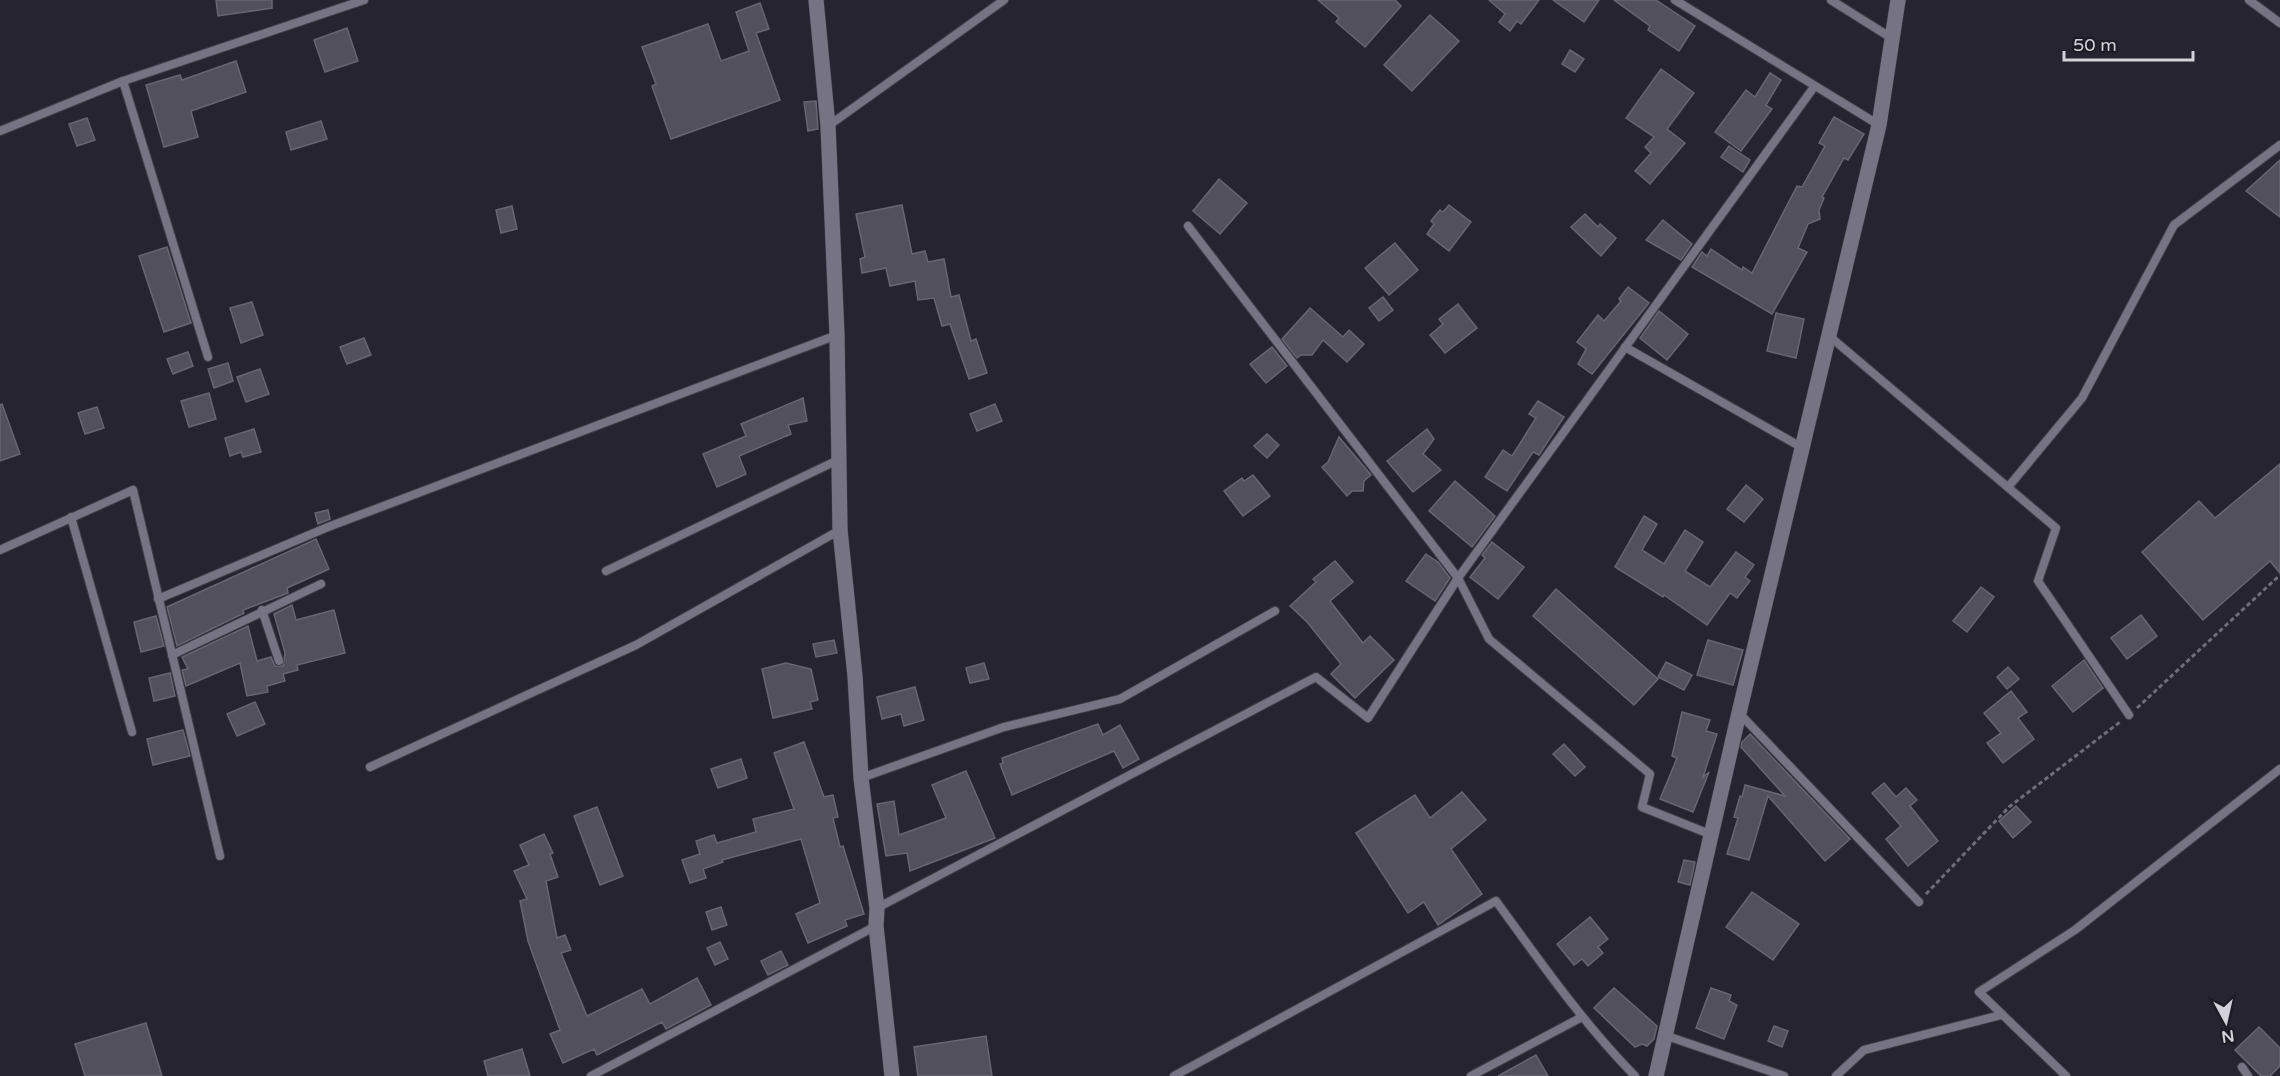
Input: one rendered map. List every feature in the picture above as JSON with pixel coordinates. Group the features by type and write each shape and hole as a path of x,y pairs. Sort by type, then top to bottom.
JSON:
{"street":[{"path":"816,0 828,126 837,335 840,530 855,676 861,778 877,908 876,926 892,1076"},
{"path":"1656,1076 1801,447 1879,125 1898,0"}],"lane":[{"path":"0,131 123,81 364,0"},
{"path":"828,126 1004,0"},
{"path":"1675,0 1879,125"},
{"path":"1832,0 1893,39"},
{"path":"2248,0 2280,22"},
{"path":"123,81 208,357"},
{"path":"877,908 1316,677 1368,718 1458,578 1814,87"},
{"path":"2009,486 2082,398 2174,225 2280,145"},
{"path":"1188,226 1458,578 1489,639 1650,774 1642,807 1712,836"},
{"path":"158,599 328,527 837,335"},
{"path":"1828,335 2056,528 2038,581 2129,715"},
{"path":"1625,347 1801,447"},
{"path":"606,571 838,460"},
{"path":"0,550 133,490 220,856"},
{"path":"71,517 132,732"},
{"path":"370,766 636,645 840,530"},
{"path":"172,655 262,610 321,584"},
{"path":"262,610 279,661"},
{"path":"861,778 1004,727 1120,699 1275,611"},
{"path":"1739,712 1919,902"},
{"path":"2066,1076 1978,992 2075,930 2280,769"},
{"path":"1174,1076 1496,901 1582,1017 1635,1076"},
{"path":"591,1076 876,926"},
{"path":"1836,1076 1864,1050 2001,1015"},
{"path":"1471,1076 1582,1017"},
{"path":"1667,1036 1784,1076"},
{"path":"2242,1067 2248,1076"}],"path":[{"path":"1919,902 2009,807 2129,715 2280,575"}],"building":[{"path":"216,0 272,0 272,8 218,16"},
{"path":"1318,0 1395,0 1401,6 1365,47 1336,22 1339,18"},
{"path":"1489,0 1539,0 1521,24 1517,21 1510,31 1499,22 1505,14"},
{"path":"1553,0 1599,0 1584,22"},
{"path":"1614,0 1656,0 1695,26 1679,51 1648,30 1650,26"},
{"path":"760,3 769,29 756,33 780,100 671,139 652,86 656,84 642,47 708,24 721,61 749,51 736,12"},
{"path":"1430,15 1459,41 1412,91 1384,65"},
{"path":"347,28 358,61 325,72 314,40"},
{"path":"1570,50 1584,59 1575,72 1562,64"},
{"path":"236,61 246,92 191,111 198,137 164,147 146,85 180,75 182,80"},
{"path":"1661,69 1694,93 1667,129 1685,143 1650,184 1635,171 1651,153 1645,147 1654,137 1626,118"},
{"path":"1770,73 1781,80 1766,105 1772,109 1741,151 1715,132 1746,90 1755,97"},
{"path":"816,101 818,129 808,131 804,102"},
{"path":"1834,117 1864,134 1848,160 1844,158 1822,197 1824,198 1819,210 1820,219 1808,224 1798,248 1807,252 1772,314 1692,267 1702,252 1707,256 1711,249 1742,270 1743,267 1752,273 1797,186 1802,187 1825,146 1819,143"},
{"path":"87,118 95,140 77,146 69,124"},
{"path":"321,121 327,139 291,150 286,132"},
{"path":"1729,146 1750,160 1743,172 1721,157"},
{"path":"2280,160 2280,217 2246,191"},
{"path":"1219,179 1247,203 1220,234 1193,211"},
{"path":"902,205 912,254 925,251 928,262 944,259 951,297 959,295 971,341 976,339 987,373 969,379 950,324 942,326 934,298 918,300 915,281 890,286 886,268 862,273 860,259 865,257 856,214"},
{"path":"1449,205 1471,222 1449,251 1427,234 1434,224 1431,221 1440,210 1443,212"},
{"path":"512,206 517,229 501,233 496,210"},
{"path":"1585,214 1598,227 1600,224 1616,238 1601,256 1571,227"},
{"path":"1663,220 1692,244 1681,260 1646,240"},
{"path":"1395,243 1418,270 1389,295 1365,268"},
{"path":"167,247 191,323 164,332 139,256"},
{"path":"1628,287 1649,303 1592,374 1578,364 1586,349 1577,342 1598,315 1604,321 1621,301 1619,299"},
{"path":"1383,297 1393,310 1379,321 1369,308"},
{"path":"252,302 263,335 241,343 230,308"},
{"path":"1458,304 1477,328 1445,353 1430,335 1443,324 1439,319"},
{"path":"1310,308 1343,337 1349,330 1364,344 1347,362 1323,340 1312,355 1301,355 1297,358 1282,339"},
{"path":"1659,311 1688,334 1667,360 1640,338"},
{"path":"1776,313 1804,319 1796,358 1767,351"},
{"path":"364,338 371,355 347,364 340,347"},
{"path":"1272,347 1287,366 1266,383 1250,364"},
{"path":"188,352 193,366 173,374 167,359"},
{"path":"228,363 233,381 214,388 208,369"},
{"path":"260,369 269,394 246,402 237,377"},
{"path":"209,393 216,419 189,427 181,401"},
{"path":"803,398 807,421 788,425 791,434 739,456 746,474 717,487 703,454 746,436 741,424"},
{"path":"1538,401 1564,417 1539,455 1533,452 1507,491 1485,477 1503,450 1512,456 1536,418 1529,414"},
{"path":"2,404 20,454 0,461 0,405"},
{"path":"995,404 1002,421 977,431 970,414"},
{"path":"97,407 104,428 85,434 78,413"},
{"path":"254,429 261,452 243,457 241,452 230,456 225,438"},
{"path":"1427,429 1434,439 1423,454 1441,470 1413,492 1387,461"},
{"path":"1267,434 1279,445 1267,458 1254,446"},
{"path":"1339,437 1371,475 1364,481 1363,491 1352,491 1347,496 1322,467 1328,462"},
{"path":"2280,464 2280,573 2270,561 2203,620 2142,552 2199,501 2215,518"},
{"path":"1253,475 1270,496 1243,516 1224,491 1242,478 1244,481"},
{"path":"1455,481 1495,516 1472,547 1429,511"},
{"path":"1746,485 1763,499 1744,522 1727,509"},
{"path":"328,510 330,519 318,524 315,513"},
{"path":"1644,516 1657,524 1642,550 1664,564 1685,530 1703,542 1685,571 1710,587 1736,552 1754,565 1745,577 1750,581 1737,598 1730,593 1707,625 1664,595 1663,597 1615,567"},
{"path":"316,539 329,569 287,588 288,593 243,610 244,613 177,646 167,607"},
{"path":"1492,542 1524,567 1498,599 1470,577 1485,558 1482,555"},
{"path":"1426,554 1438,562 1450,578 1435,601 1406,581"},
{"path":"1335,561 1353,582 1330,601 1363,643 1370,636 1394,660 1355,698 1331,674 1341,664 1307,622 1290,606 1316,582 1313,579"},
{"path":"1981,587 1994,597 1967,632 1953,621"},
{"path":"1556,589 1658,679 1634,705 1533,616"},
{"path":"292,605 296,620 334,610 345,653 297,665 298,670 283,674 285,681 267,686 268,692 247,696 240,663 186,686 182,670 188,669 182,657 248,626 257,661 271,657 275,666 283,666 285,653 274,614"},
{"path":"2141,615 2157,636 2127,659 2111,638"},
{"path":"156,616 164,646 141,652 134,622"},
{"path":"834,640 837,653 816,657 813,644"},
{"path":"1708,640 1743,650 1733,685 1697,675"},
{"path":"2084,660 2103,688 2073,712 2052,686"},
{"path":"1666,662 1692,675 1684,690 1658,677"},
{"path":"786,663 811,669 818,700 810,702 812,709 773,718 762,669"},
{"path":"984,663 989,679 970,683 966,668"},
{"path":"2008,667 2019,679 2007,689 1997,677"},
{"path":"170,673 175,696 154,701 149,678"},
{"path":"915,687 924,720 904,726 901,714 882,719 877,697"},
{"path":"2011,691 2027,712 2018,718 2034,739 2003,763 1987,743 2001,733 1984,713"},
{"path":"255,702 265,724 237,736 227,714"},
{"path":"1682,712 1710,720 1706,731 1717,734 1703,777 1709,772 1693,812 1660,799 1677,758 1672,756"},
{"path":"1098,724 1103,735 1120,725 1139,759 1123,768 1114,751 1012,795 1000,764 1003,763 1002,758"},
{"path":"183,730 190,756 153,765 147,739"},
{"path":"1750,734 1850,839 1825,861 1768,796 1749,860 1727,854 1738,818 1734,817 1745,785 1785,796 1741,747 1742,742"},
{"path":"804,742 824,797 833,795 838,817 833,818 840,847 843,846 864,914 845,920 847,926 808,943 796,914 820,903 801,839 722,860 723,862 703,869 706,878 690,883 682,860 700,854 696,841 714,835 717,843 756,832 753,819 794,809 774,753"},
{"path":"1564,744 1585,767 1575,776 1553,754"},
{"path":"741,759 747,778 718,788 711,769"},
{"path":"966,771 995,838 910,871 907,853 886,856 877,804 894,801 899,835 946,818 932,785"},
{"path":"1884,783 1896,797 1906,788 1917,800 1910,806 1938,841 1908,866 1886,839 1901,826 1872,793"},
{"path":"1462,792 1486,820 1451,849 1482,894 1438,925 1424,902 1408,913 1356,833 1415,795 1430,818"},
{"path":"2016,806 2031,822 2013,838 1999,821"},
{"path":"597,807 623,876 600,885 574,816"},
{"path":"544,834 553,853 550,854 558,877 546,881 557,938 565,935 571,950 561,953 587,1016 642,989 650,1004 697,978 711,1005 666,1029 662,1022 597,1055 594,1049 563,1063 550,1034 560,1030 528,941 520,901 527,899 514,871 529,865 520,845"},
{"path":"1684,860 1695,862 1690,885 1678,882"},
{"path":"1752,892 1799,924 1773,960 1726,927"},
{"path":"721,907 727,925 712,930 706,912"},
{"path":"1590,917 1608,939 1598,947 1603,953 1588,966 1582,959 1574,965 1557,944"},
{"path":"720,942 728,959 715,965 707,948"},
{"path":"781,951 788,965 768,975 761,961"},
{"path":"1614,988 1657,1026 1654,1039 1647,1046 1642,1044 1635,1047 1594,1008"},
{"path":"1711,988 1731,995 1729,1001 1737,1005 1724,1039 1696,1028"},
{"path":"146,1023 162,1076 85,1076 75,1044"},
{"path":"1774,1026 1788,1031 1782,1047 1768,1041"},
{"path":"2259,1027 2280,1048 2280,1066 2270,1076 2261,1076 2235,1050"},
{"path":"986,1036 992,1076 918,1076 914,1047"},
{"path":"522,1049 530,1076 488,1076 484,1061"},
{"path":"1536,1055 1548,1076 1498,1076"}]}
